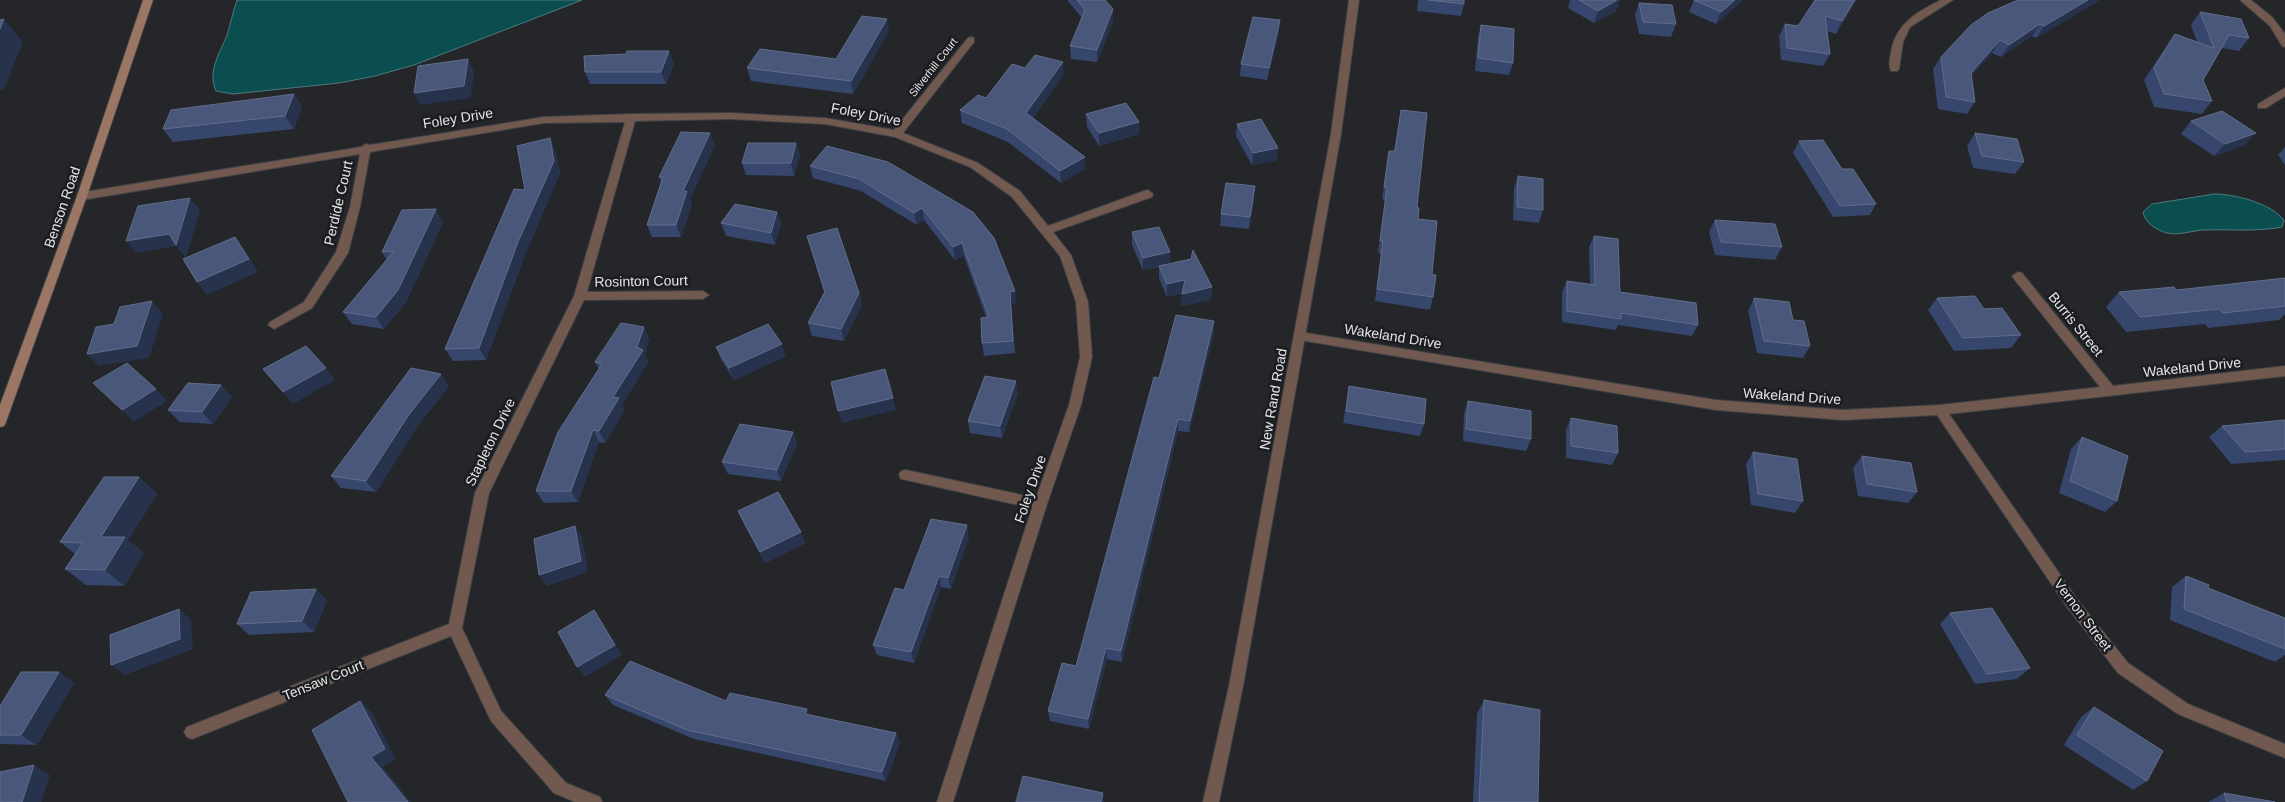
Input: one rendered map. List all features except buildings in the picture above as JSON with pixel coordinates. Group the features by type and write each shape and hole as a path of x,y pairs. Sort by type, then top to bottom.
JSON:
{"main road":[{"name":"Benson Road","path":"0,422 82,196 148,0"}],"street":[{"name":"New Rand Road","path":"1211,802 1236,686 1300,336 1336,134 1354,0"},
{"path":"1894,70 1895,46 1900,32 1916,17 1948,0"},
{"path":"2245,0 2263,14 2281,33 2285,44"},
{"name":"Silverhill Court","path":"897,134 971,40"},
{"path":"2262,106 2285,90"},
{"name":"Foley Drive","path":"82,196 366,147 544,120 731,116 825,121 897,134 974,165 1016,194 1047,230 1065,255 1082,302 1086,356 1075,405 1040,504 945,802"},
{"name":"Stapleton Drive","path":"455,628 482,493 580,296 631,117"},
{"name":"Perdide Court","path":"274,325 308,305 342,253 355,207 366,147"},
{"path":"1047,230 1148,194"},
{"name":"Burris Street","path":"2018,276 2110,391"},
{"name":"Rosinton Court","path":"580,296 703,295"},
{"name":"Wakeland Drive","path":"1300,336 1716,405 1843,415 1940,410 2285,371"},
{"name":"Vernon Street","path":"1940,410 2072,603 2123,668 2182,709 2285,751"},
{"path":"906,475 1040,504"},
{"path":"455,628 496,716 560,788 594,802"},
{"name":"Tensaw Court","path":"192,732 455,628"}],"water":[{"path":"237,0 582,0 414,65 375,76 339,83 233,94 216,91 213,76 215,62 227,35"},
{"path":"2214,194 2242,198 2261,204 2284,220 2282,227 2253,230 2201,230 2171,234 2155,228 2144,216 2143,212 2152,204"}]}
